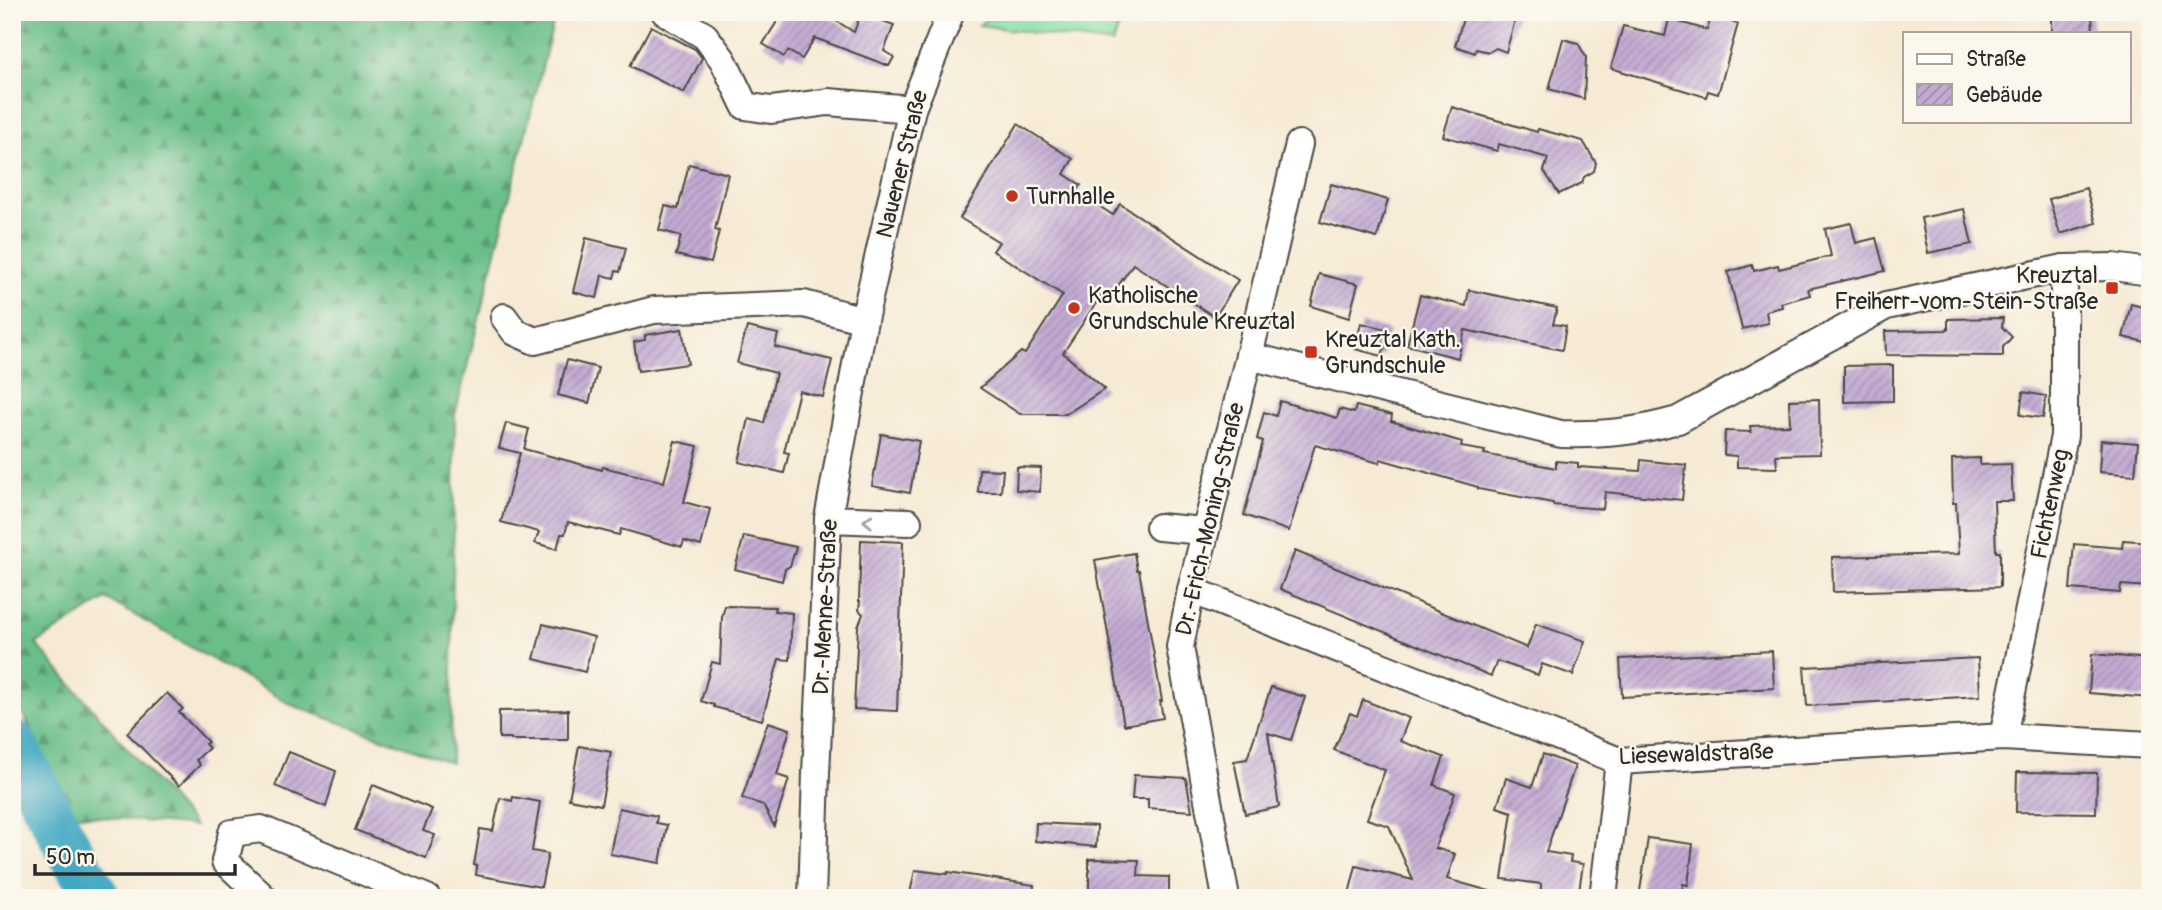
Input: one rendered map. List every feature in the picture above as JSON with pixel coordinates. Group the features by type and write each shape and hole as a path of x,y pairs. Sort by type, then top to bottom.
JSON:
{"street":[{"path":"665,12 705,36 723,60 745,106 771,110 828,102 912,109"},
{"name":"Nauener Straße","path":"864,320 912,109 951,12"},
{"name":"Dr.-Erich-Moning-Straße","path":"1226,898 1180,647 1204,531 1299,144"},
{"path":"1249,356 1561,434 1604,435 1642,430 1678,419 1886,306 2063,268 2113,267 2150,272"},
{"name":"Fichtenweg","path":"2003,737 2064,436 2063,268"},
{"path":"504,317 515,332 535,341 654,310 804,304 864,320"},
{"name":"Dr.-Menne-Straße","path":"812,898 828,519 864,320"},
{"path":"828,519 908,522"},
{"path":"1159,527 1204,531"},
{"name":"Liesewaldstraße","path":"1191,590 1619,761 2003,737 2150,745"},
{"path":"1603,898 1619,761"},
{"path":"264,898 226,861 232,833 261,829 427,898"}],"green space":[{"path":"12,12 556,12 455,415 451,763 294,706 106,599 36,644 195,826 72,814 12,692"},
{"path":"994,12 1123,12 1112,44 979,25"}],"building":[{"path":"783,12 822,12 854,32 861,13 894,25 884,51 894,57 889,66 815,38 802,59 788,51 784,57 763,44"},
{"path":"1465,12 1500,12 1516,17 1506,52 1496,48 1489,52 1476,49 1475,53 1455,46"},
{"path":"2052,12 2092,12 2093,32 2052,32"},
{"path":"1712,15 1738,24 1718,94 1708,91 1706,97 1611,68 1623,26 1665,36 1669,19 1707,30"},
{"path":"651,26 695,49 702,58 684,93 630,66"},
{"path":"1563,39 1578,43 1586,57 1584,99 1549,89"},
{"path":"1452,107 1537,132 1538,129 1583,141 1596,163 1594,171 1584,177 1582,183 1559,194 1544,171 1548,158 1499,144 1497,151 1443,136"},
{"path":"1018,124 1073,159 1064,174 1081,185 1077,192 1113,215 1120,204 1238,280 1215,317 1133,264 1110,298 1102,294 1063,353 1105,389 1066,414 1020,414 980,388 1021,352 1025,354 1063,295 993,251 999,242 960,218"},
{"path":"689,164 728,174 715,230 719,231 711,263 676,255 681,236 659,230 665,206 678,209"},
{"path":"1331,184 1388,200 1377,238 1320,222"},
{"path":"2086,188 2096,223 2060,234 2049,199"},
{"path":"1964,209 1972,244 1928,253 1921,218"},
{"path":"1851,223 1856,243 1876,238 1885,271 1808,289 1810,295 1781,303 1782,307 1766,311 1768,323 1742,329 1728,272 1752,265 1754,271 1778,265 1779,269 1831,256 1825,229"},
{"path":"586,238 626,248 620,272 616,271 614,278 602,275 597,298 573,292"},
{"path":"1319,274 1358,284 1349,318 1311,306"},
{"path":"1469,290 1557,308 1553,324 1566,326 1562,350 1465,330 1458,358 1407,345 1420,295 1466,306"},
{"path":"2131,304 2150,309 2150,343 2123,337"},
{"path":"2003,318 2002,327 2012,337 2003,347 2003,356 1886,355 1885,331 1948,330 1948,319"},
{"path":"1361,323 1389,330 1382,356 1355,349"},
{"path":"747,327 778,334 775,347 832,360 823,397 799,391 784,452 789,453 784,473 739,462 749,419 764,423 776,373 737,363"},
{"path":"682,329 688,364 638,371 634,342 645,340 645,335"},
{"path":"567,360 598,368 589,403 558,395"},
{"path":"1893,365 1893,401 1844,402 1844,366"},
{"path":"2023,392 2046,396 2043,418 2020,415"},
{"path":"1819,399 1820,454 1776,455 1777,468 1737,467 1737,456 1724,455 1725,431 1751,432 1750,426 1790,425 1789,400"},
{"path":"1280,401 1337,418 1340,409 1354,413 1356,406 1392,415 1391,421 1462,442 1461,447 1556,468 1556,461 1578,463 1578,467 1640,471 1641,460 1686,465 1682,500 1605,492 1603,509 1553,505 1478,489 1380,459 1379,463 1315,445 1289,531 1244,515 1263,441 1257,439 1264,412 1276,416"},
{"path":"506,423 529,429 524,449 602,470 603,467 664,482 675,441 698,446 684,502 710,509 701,546 684,541 682,547 621,529 619,535 568,522 557,549 535,543 539,532 501,522 520,453 499,448"},
{"path":"881,434 919,441 910,493 872,486"},
{"path":"2101,440 2138,443 2135,475 2099,472"},
{"path":"1980,458 1980,465 2011,464 2013,501 1994,501 1996,552 2000,552 2000,587 1833,592 1832,557 1959,554 1956,503 1953,503 1952,459"},
{"path":"1017,467 1041,468 1040,492 1016,490"},
{"path":"979,469 1003,470 1001,492 978,492"},
{"path":"744,536 796,547 782,581 735,569"},
{"path":"861,540 903,542 897,711 854,709 858,627 863,614 859,610"},
{"path":"2123,540 2150,542 2150,587 2121,585 2120,593 2070,589 2074,544 2122,548"},
{"path":"1295,551 1527,648 1536,624 1585,641 1573,675 1542,664 1538,675 1497,661 1491,676 1280,589"},
{"path":"1134,553 1163,718 1124,725 1095,560"},
{"path":"725,606 775,607 774,611 792,613 790,660 779,659 762,720 701,701 712,662 720,664"},
{"path":"543,624 594,637 585,672 534,659"},
{"path":"1772,651 1774,688 1622,697 1620,659"},
{"path":"2092,654 2150,659 2150,698 2089,693"},
{"path":"1978,658 1980,696 1807,706 1804,667"},
{"path":"1271,687 1305,697 1291,740 1268,733 1279,807 1245,814 1234,761 1247,759"},
{"path":"167,693 183,709 179,712 208,742 205,744 209,748 196,760 200,765 179,786 127,733"},
{"path":"1363,700 1409,718 1400,741 1444,757 1434,785 1455,793 1435,848 1455,854 1447,879 1493,892 1492,898 1348,898 1356,866 1413,880 1389,826 1367,819 1385,770 1334,750 1350,713 1357,716"},
{"path":"568,710 568,740 499,738 499,711"},
{"path":"768,722 790,729 777,775 789,779 774,826 763,805 742,798"},
{"path":"579,746 611,752 601,805 569,799"},
{"path":"289,752 336,771 326,807 275,786"},
{"path":"1543,754 1575,766 1546,852 1571,856 1570,862 1583,864 1578,897 1541,891 1541,884 1502,879 1512,812 1497,807 1506,778 1532,787"},
{"path":"2017,772 2097,773 2096,813 2016,812"},
{"path":"1134,775 1186,778 1192,811 1148,808 1148,799 1132,799"},
{"path":"373,785 432,809 423,831 435,835 426,858 355,830"},
{"path":"513,797 540,802 532,851 548,854 541,887 476,875 477,866 474,865 480,829 493,831 500,798 512,801"},
{"path":"619,808 657,816 656,823 667,825 660,863 610,854"},
{"path":"1036,823 1097,826 1096,847 1035,841"},
{"path":"1648,838 1693,844 1688,885 1683,884 1681,898 1639,898"},
{"path":"1089,859 1139,860 1138,876 1169,877 1169,898 1089,898"},
{"path":"915,870 948,872 1034,885 1033,898 909,898"}],"waterway":[{"path":"12,743 97,898"}],"place":[{"name":"Turnhalle","path":"1012,196"},
{"name":"Kreuztal Freiherr-vom-Stein-Straße","path":"2112,288"},
{"name":"Katholische Grundschule Kreuztal","path":"1074,308"},
{"name":"Kreuztal Kath. Grundschule","path":"1311,352"}]}
